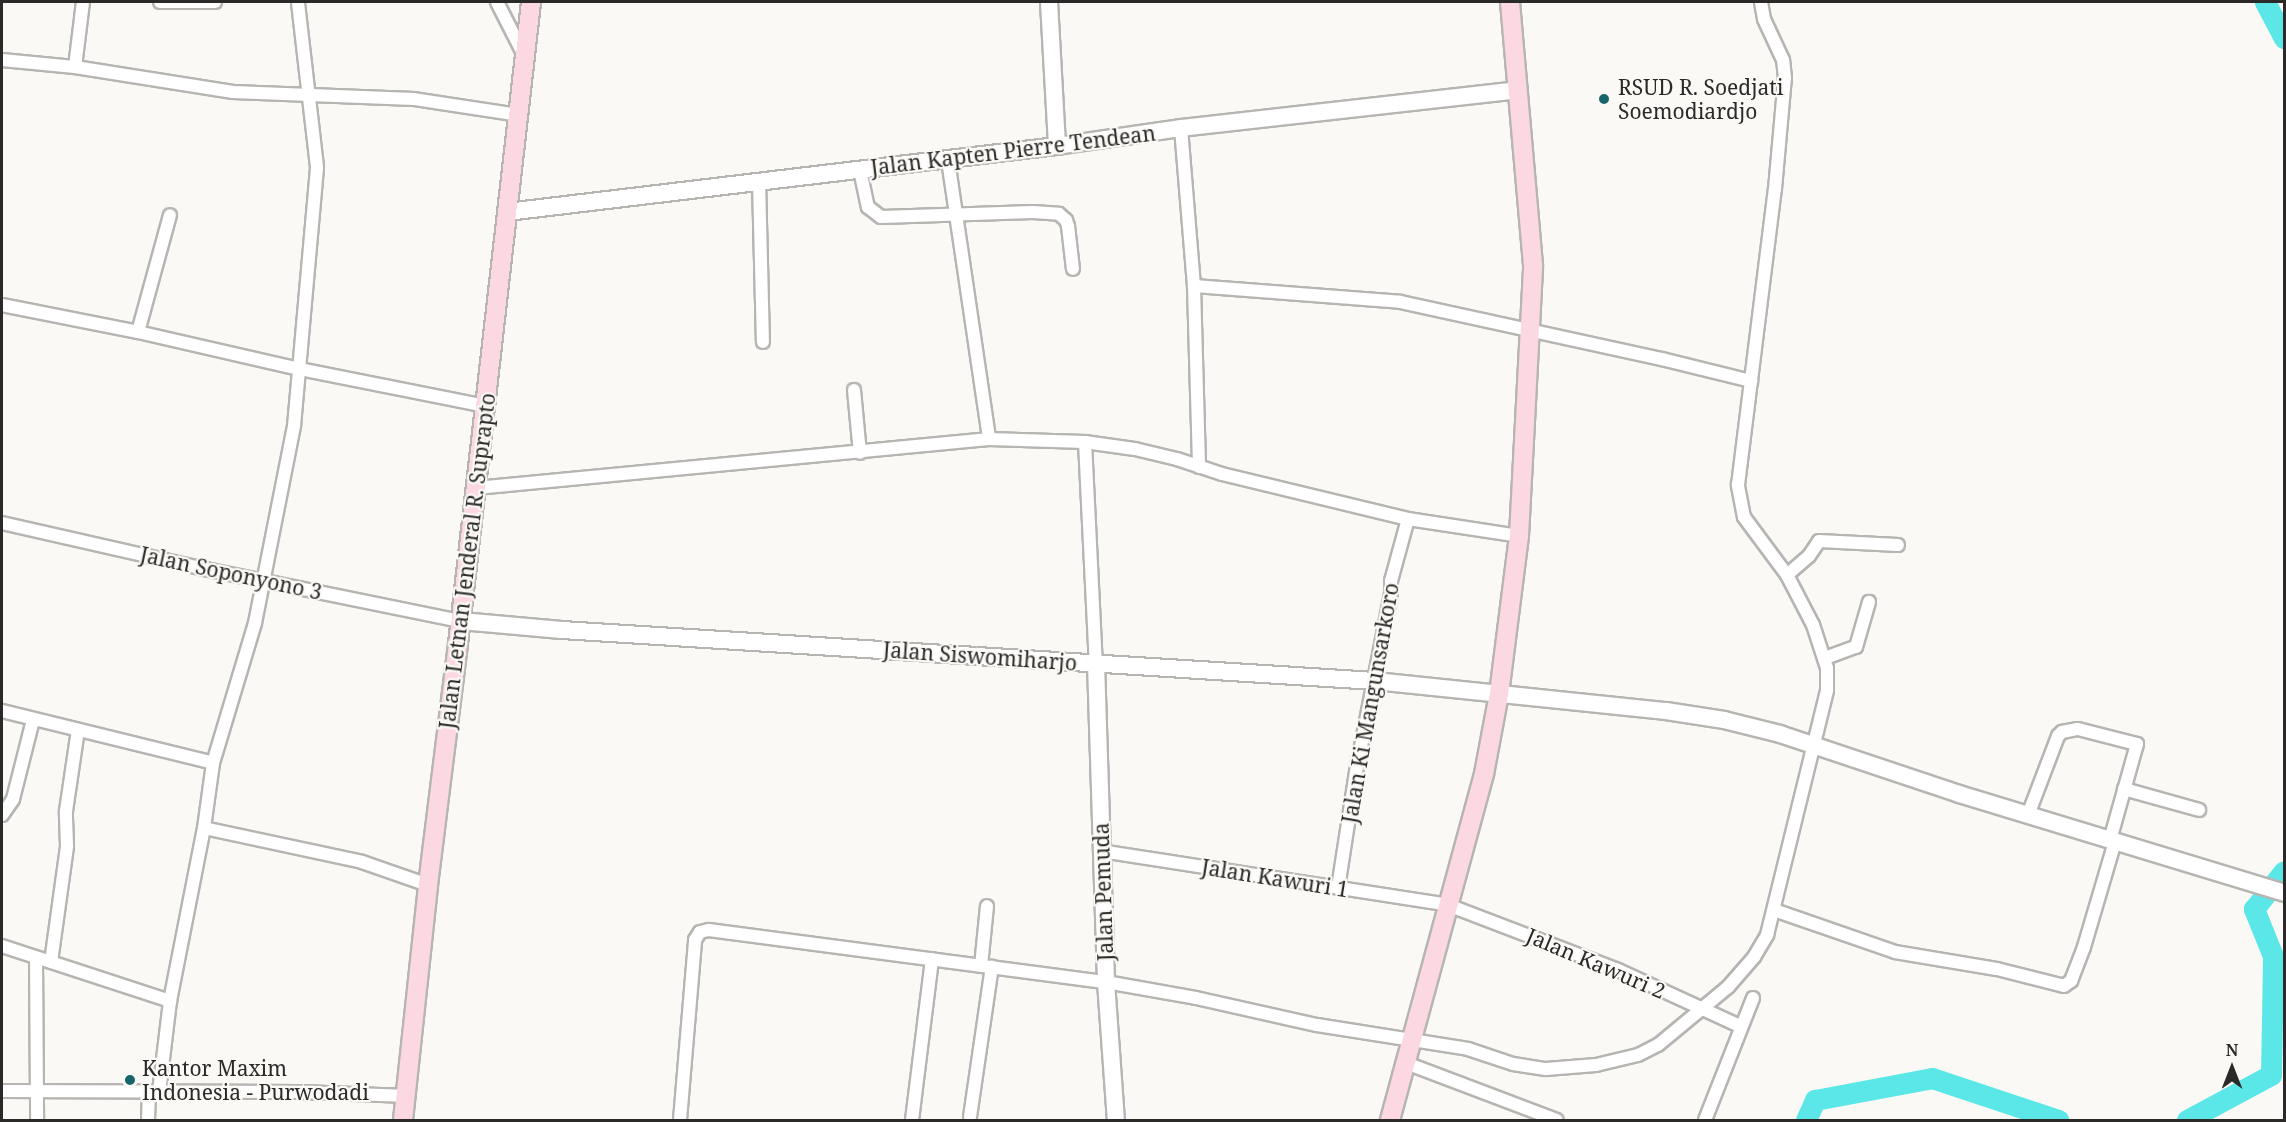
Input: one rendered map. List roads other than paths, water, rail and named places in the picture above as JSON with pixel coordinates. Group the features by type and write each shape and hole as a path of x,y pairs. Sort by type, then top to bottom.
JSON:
{"main road":[{"name":"Jalan Letnan Jenderal R. Suprapto","path":"403,1120 408,1096 428,885 461,621 531,2"},
{"path":"1049,2 1057,146"},
{"path":"1390,1120 1484,774 1499,694 1519,536 1532,329 1533,266 1510,2"},
{"name":"Jalan Kapten Pierre Tendean","path":"507,212 1057,146 1180,128 1518,90"},
{"name":"Jalan Siswomiharjo","path":"461,621 562,630 1375,681 1666,711 1724,720 1780,734 2028,815 2284,893"},
{"name":"Jalan Pemuda","path":"1096,663 1106,982 1116,1120"}],"street":[{"path":"75,67 83,2"},
{"path":"160,2 215,2"},
{"path":"148,1120 204,828 213,763 255,622 294,426 317,167 298,2"},
{"path":"496,2 525,56"},
{"path":"680,1120 695,940 700,932 709,930 1106,982 1196,998 1317,1024 1468,1049 1528,1068 1596,1065 1638,1055 1658,1045 1728,987 1754,957 1767,935 1827,690 1825,658 1813,625 1787,575 1744,517 1738,485 1775,189 1785,78 1783,60 1764,19 1761,2"},
{"path":"2,60 75,67 233,92 414,99 519,115"},
{"path":"1180,128 1194,286 1199,467"},
{"path":"948,159 989,440"},
{"path":"860,170 868,207 874,214 881,217 1033,212 1059,214 1066,220 1068,226 1073,269"},
{"path":"759,181 763,342"},
{"path":"138,332 170,215"},
{"path":"1194,286 1400,302 1532,329 1751,381"},
{"path":"2,305 485,406"},
{"path":"854,390 860,453"},
{"path":"476,488 989,440 1085,442 1135,449 1408,519 1519,536"},
{"path":"1085,442 1096,663"},
{"name":"Jalan Ki Mangunsarkoro","path":"1338,888 1356,772 1375,681 1391,581 1408,519"},
{"name":"Jalan Soponyono 3","path":"2,523 264,581 461,621"},
{"path":"1787,575 1809,556 1819,541 1898,545"},
{"path":"1825,658 1856,647 1869,602"},
{"path":"2,711 213,763"},
{"path":"2,815 13,800 33,720"},
{"path":"1774,910 1895,952 2069,985 2084,947 2137,744 2078,729 2067,730 2058,736 2028,815"},
{"path":"51,962 67,846 66,811 78,730"},
{"path":"2124,789 2199,810"},
{"path":"204,828 362,861 428,885"},
{"name":"Jalan Kawuri 1","path":"1101,851 1448,905"},
{"name":"Jalan Kawuri 2","path":"1448,905 1618,970 1740,1026"},
{"path":"970,1117 986,967 987,906"},
{"path":"2,946 170,1001"},
{"path":"36,958 37,1120"},
{"path":"912,1120 932,959"},
{"path":"1705,1120 1740,1026 1753,998"},
{"path":"1406,1063 1557,1120"},
{"path":"2,1091 300,1092 408,1096"}],"waterway":[{"path":"2265,2 2284,38"},
{"path":"2187,1120 2271,1075 2273,956 2254,909 2284,871"},
{"path":"1806,1120 1815,1100 1932,1078 2058,1120"}],"place":[{"name":"RSUD R. Soedjati Soemodiardjo","path":"1604,99"},
{"name":"Kantor Maxim Indonesia - Purwodadi","path":"130,1080"}]}
